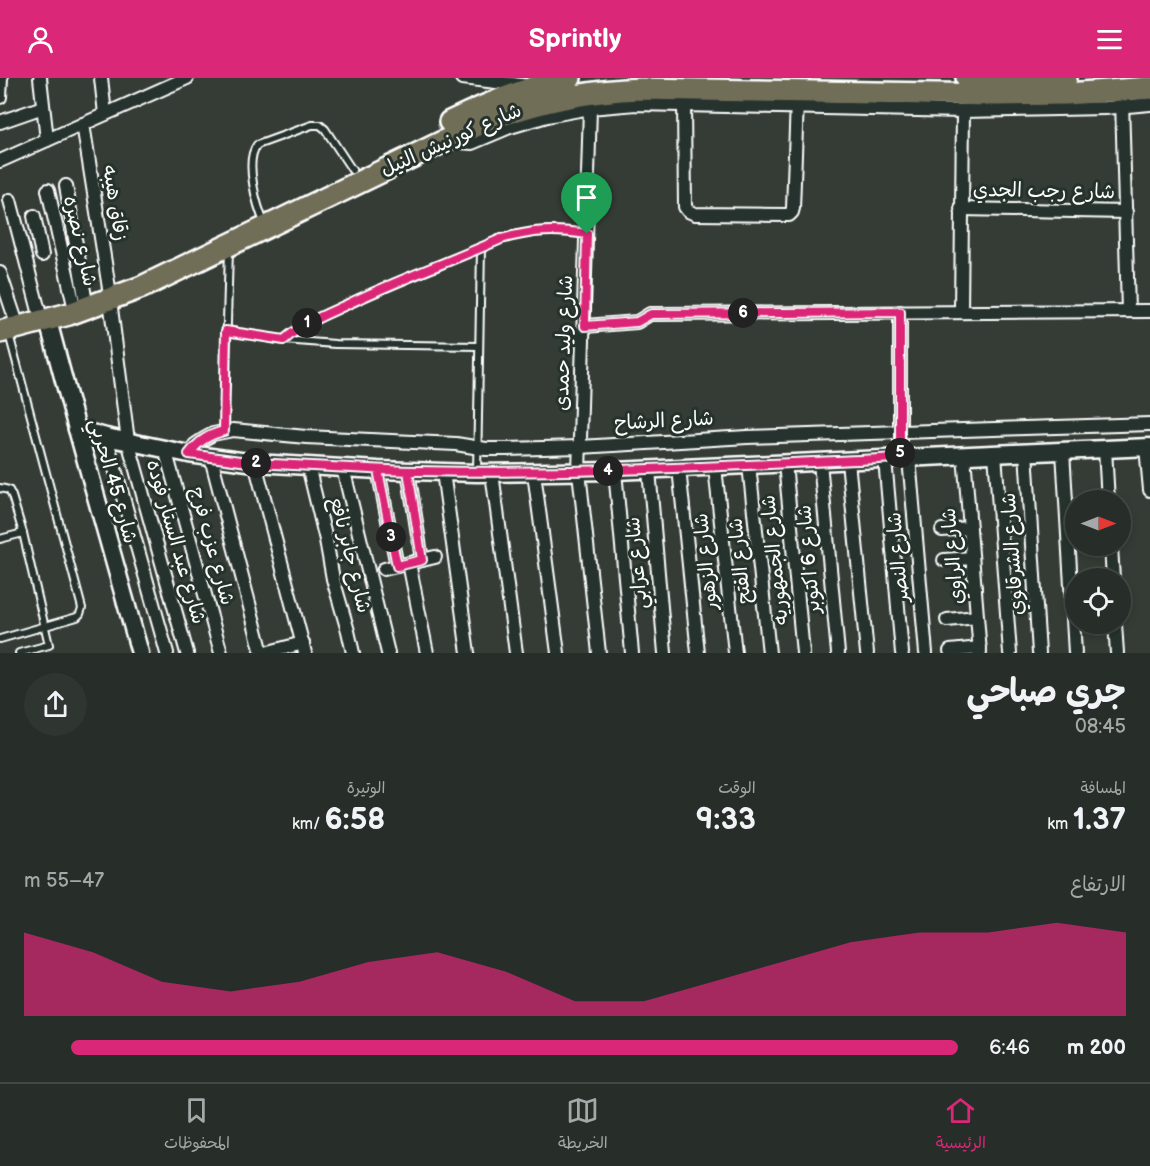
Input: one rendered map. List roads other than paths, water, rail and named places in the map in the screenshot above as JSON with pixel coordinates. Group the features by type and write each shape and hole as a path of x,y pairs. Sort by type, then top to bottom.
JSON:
{"highway":[{"name":"شارع كورنيش النيل","path":"6,325 44,316 110,294 149,284 229,246 264,221 352,170 505,97 536,86 570,78"},
{"name":"شارع كورنيش النيل","path":"967,78 1066,83 1122,99 1150,88"},
{"name":"شارع كورنيش النيل","path":"44,316 79,299 110,294 152,269 488,120 538,103 591,93 640,89 797,99 997,95 1066,83"}],"street":[{"path":"0,97 1,78"},
{"path":"40,78 47,140"},
{"path":"101,78 105,114"},
{"path":"0,161 187,78"},
{"path":"462,78 536,86"},
{"path":"684,104 686,207 688,211 695,214 789,215 792,212 797,99"},
{"path":"453,136 463,143 472,143 527,122 568,111 636,104 797,99 963,111 1122,99 1150,104"},
{"path":"1122,99 1128,311"},
{"path":"0,122 43,107"},
{"name":"شارع وليد حمدى","path":"590,108 579,472 599,653"},
{"path":"961,312 963,111"},
{"name":"زقاق هيبه","path":"83,124 110,294 128,441"},
{"path":"66,186 79,299"},
{"name":"شارع نصره","path":"48,190 79,299"},
{"path":"10,200 44,316"},
{"name":"شارع رجب الجدي","path":"961,209 1126,212"},
{"path":"16,220 53,211"},
{"path":"34,216 42,255"},
{"path":"0,273 6,325"},
{"path":"585,326 637,322 651,314 1150,311"},
{"path":"900,312 898,458 902,653"},
{"name":"شارع 45 الحربي","path":"44,316 140,653"},
{"name":"شارع الرشاح","path":"189,454 204,438 233,430 306,437 456,444 477,448 506,449 900,431 1150,424"},
{"path":"77,429 189,454 255,463 485,473 649,470 1148,447 1150,490"},
{"path":"106,437 167,653"},
{"name":"شارع عبد الستار فوده","path":"128,441 187,653"},
{"name":"شارع عزب فرج","path":"165,449 221,653"},
{"path":"1105,449 1107,490"},
{"path":"1063,451 1075,653"},
{"name":"شارع الشرقاوي","path":"1026,452 1039,653"},
{"path":"995,454 1010,653"},
{"name":"شارع الراوي","path":"964,455 980,650"},
{"path":"211,458 263,653 304,648 255,463"},
{"name":"شارع النصر","path":"898,458 926,653"},
{"path":"848,460 867,653"},
{"name":"شارع 6 اكتوبر","path":"820,462 838,653"},
{"name":"شارع الجمهوريه","path":"785,463 804,653"},
{"name":"شارع الفتح","path":"749,465 769,653"},
{"name":"شارع جابر نافع","path":"308,466 333,579 353,653"},
{"name":"شارع الزهور","path":"715,466 735,653"},
{"path":"344,468 388,653"},
{"path":"679,468 698,653"},
{"path":"378,470 397,566 427,653"},
{"name":"شارع عرابي","path":"649,470 664,653"},
{"path":"408,471 422,560"},
{"path":"615,471 632,653"},
{"path":"443,472 468,653"},
{"path":"485,473 516,653"},
{"path":"534,473 558,653"},
{"path":"942,530 970,528"},
{"path":"397,566 435,557"},
{"path":"944,560 972,558"},
{"path":"960,588 975,587"},
{"path":"947,620 977,617"},
{"path":"1116,634 1117,653"},
{"path":"950,651 980,650"}],"lane":[{"path":"264,221 254,192 252,156 256,145 312,125 318,125 325,129 352,170"},
{"path":"284,340 296,329 310,321 501,239 544,230 587,234"},
{"path":"224,431 229,246"},
{"path":"481,248 477,448 485,473"},
{"path":"0,639 77,617 81,614 82,608 6,325"},
{"path":"226,331 284,340 335,344 479,346"},
{"path":"0,488 9,490 12,496 51,653"},
{"path":"0,539 23,534"},
{"path":"19,653 49,645"}]}
